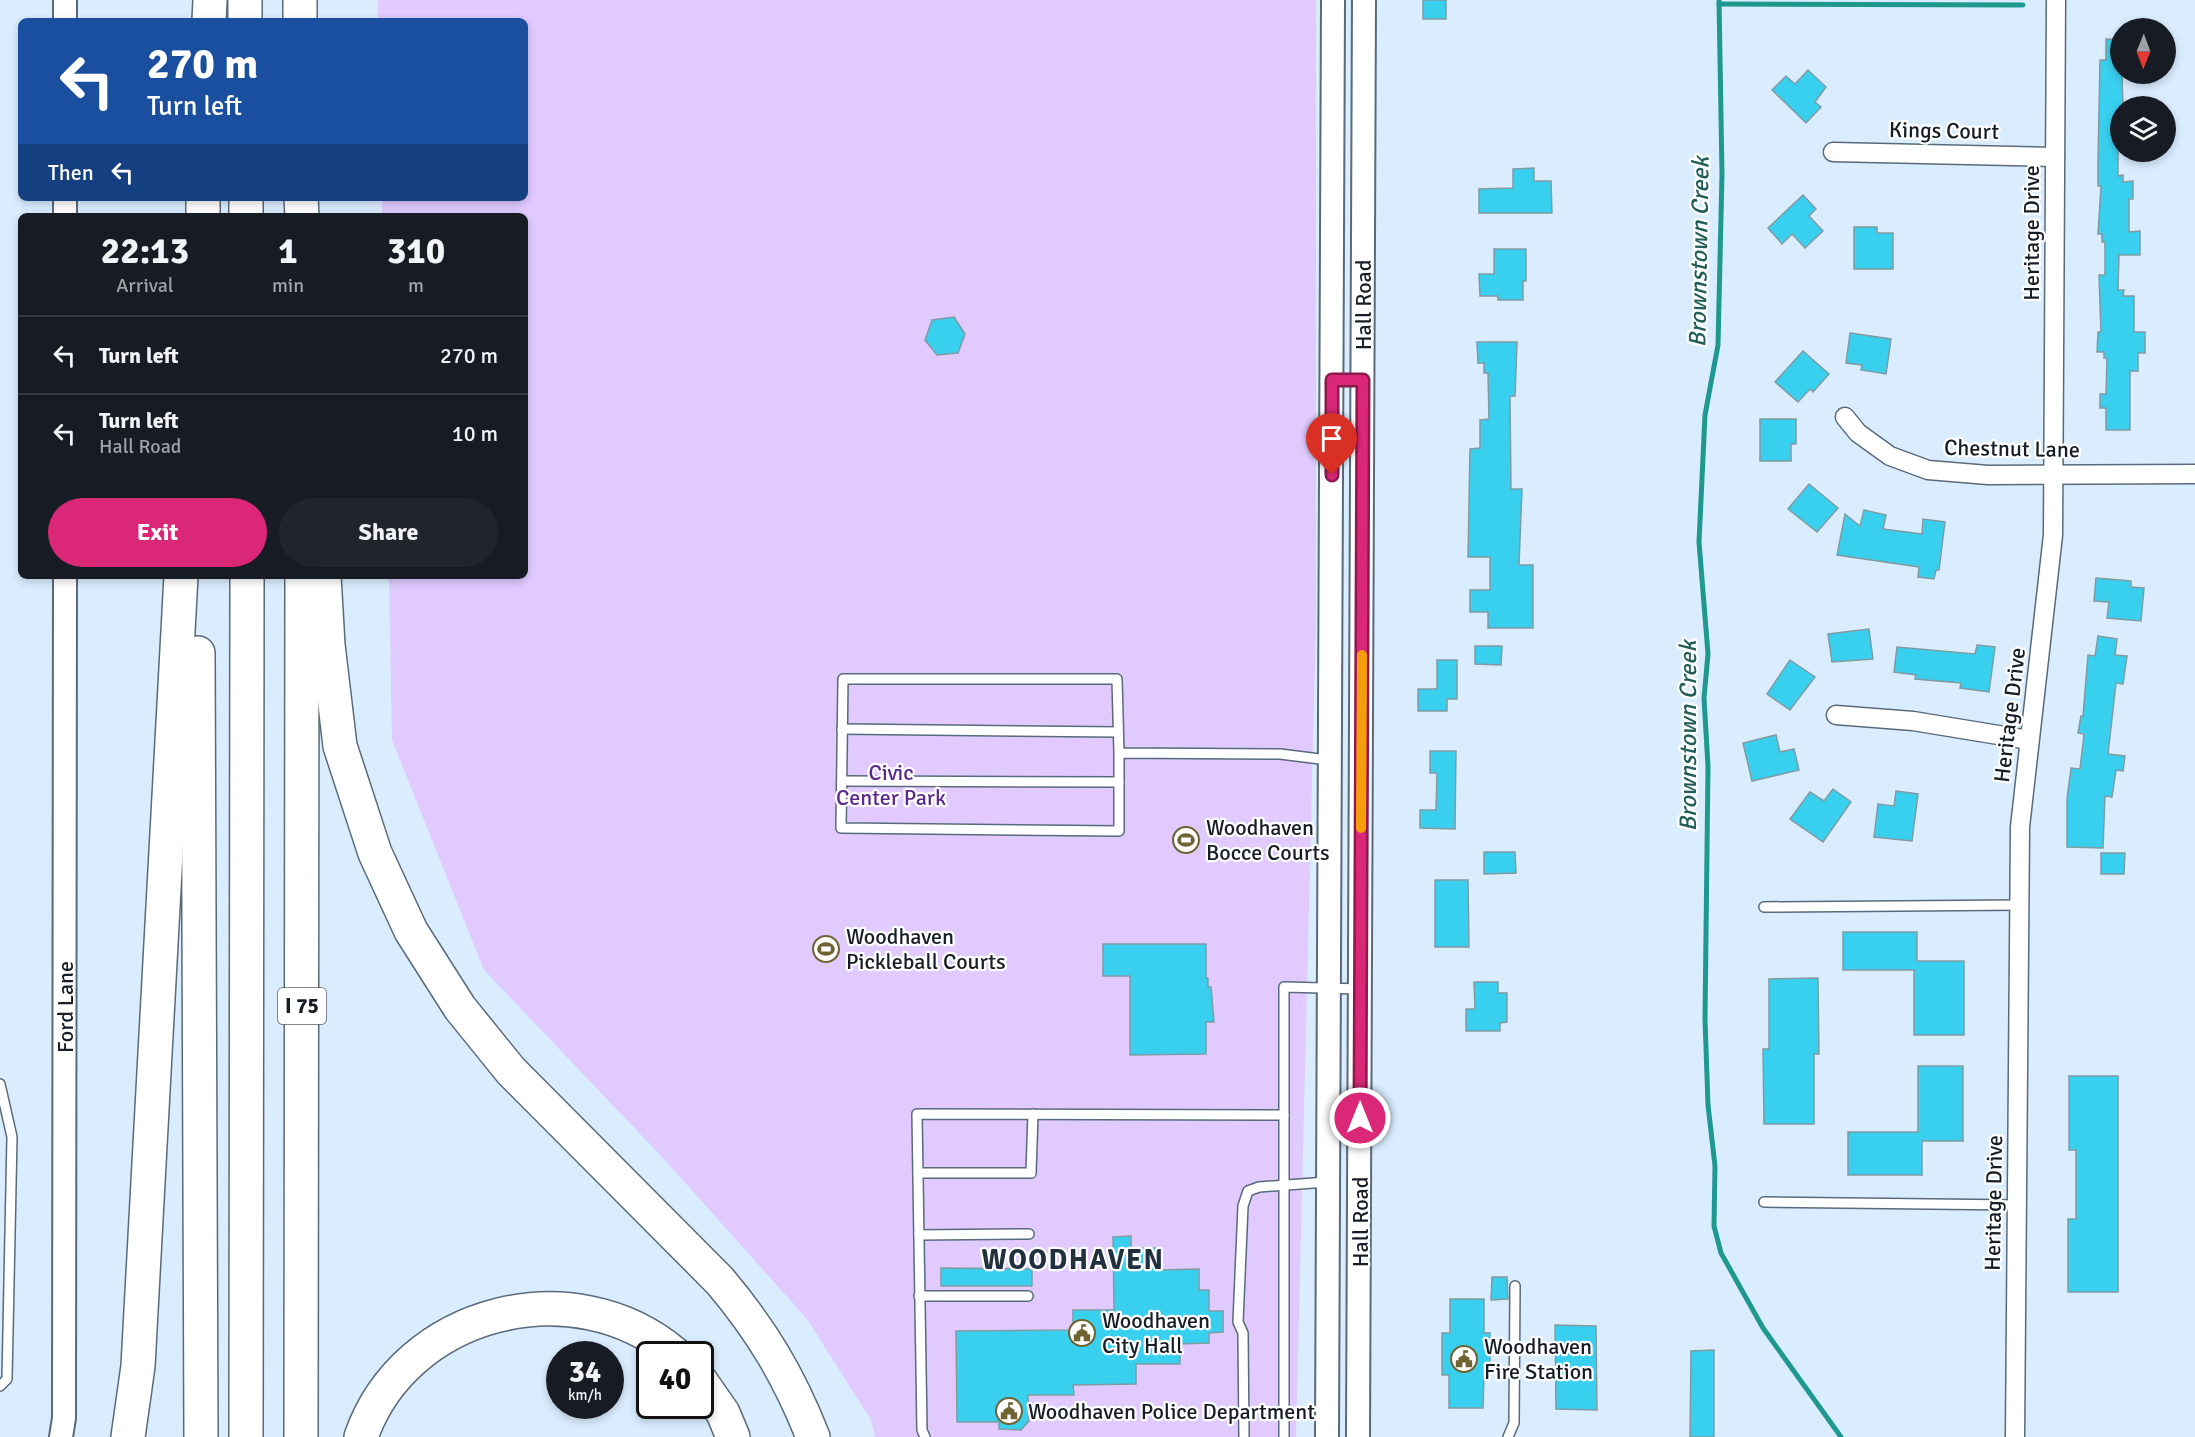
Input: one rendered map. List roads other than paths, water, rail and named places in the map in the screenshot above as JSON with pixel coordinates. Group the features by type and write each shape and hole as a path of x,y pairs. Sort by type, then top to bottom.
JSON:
{"highway":[{"path":"209,18 210,0"},
{"path":"245,0 245,18"},
{"path":"300,0 300,18"},
{"path":"128,1437 138,1366 182,579"},
{"path":"197,579 201,1437"},
{"name":"I 75","path":"246,1437 247,579"},
{"name":"I 75","path":"301,1437 302,579"},
{"path":"324,579 328,645 340,746 375,853 411,931 460,1008 511,1071 720,1281 751,1318 791,1384 813,1437"},
{"path":"360,1437 366,1422 393,1380 416,1356 460,1327 511,1311 555,1308 609,1317 639,1330 656,1341"},
{"path":"714,1400 734,1437"}],"street":[{"path":"65,0 65,18"},
{"name":"Hall Road","path":"1327,1437 1333,0"},
{"name":"Hall Road","path":"1358,1437 1364,0"},
{"name":"Heritage Drive","path":"2015,1437 2020,827 2051,574 2054,474 2056,0"},
{"name":"Kings Court","path":"1833,152 2055,157"},
{"path":"1332,380 1363,380"},
{"name":"Chestnut Lane","path":"1845,417 1858,433 1890,456 1928,470 1988,475 2195,474"},
{"name":"Ford Lane","path":"61,1437 64,1418 65,579"},
{"path":"1836,715 1913,721 2029,740"},
{"path":"1331,760 1362,760"},
{"path":"1329,1182 1360,1183"}],"lane":[{"path":"843,679 1117,679 1119,831 841,828 842,729 843,679"},
{"path":"842,729 1118,732"},
{"path":"1119,753 1280,754 1331,760"},
{"path":"842,780 1119,782"},
{"path":"1764,907 2020,904"},
{"path":"1284,1437 1284,987 1361,990"},
{"path":"0,1084 12,1137 7,1379 0,1386"},
{"path":"925,1437 922,1430 917,1114 1284,1115"},
{"path":"918,1173 1031,1173 1033,1114"},
{"path":"1244,1437 1243,1333 1238,1322 1243,1206 1248,1191 1259,1187 1329,1182"},
{"path":"1764,1202 2018,1205"},
{"path":"919,1235 1029,1233"},
{"path":"0,1261 10,1255"},
{"path":"1508,1437 1514,1423 1515,1286"},
{"path":"920,1296 1028,1296"}],"waterway":[{"name":"Brownstown Creek","path":"1719,0 1722,174 1718,345 1705,415 1699,542 1708,654 1704,698 1708,766 1705,1019 1708,1105 1715,1166 1714,1226 1721,1253 1763,1328 1841,1437"},
{"path":"1719,4 2023,5"}],"place":[{"name":"Woodhaven Bocce Courts","path":"1186,840"},
{"name":"Woodhaven Pickleball Courts","path":"826,949"},
{"name":"Woodhaven City Hall","path":"1082,1333"},
{"name":"Woodhaven Fire Station","path":"1464,1359"},
{"name":"Woodhaven Police Department","path":"1009,1411"}],"district":[{"name":"WOODHAVEN","path":"1073,1259"}],"park label":[{"name":"Civic Center Park","path":"891,784"}]}
